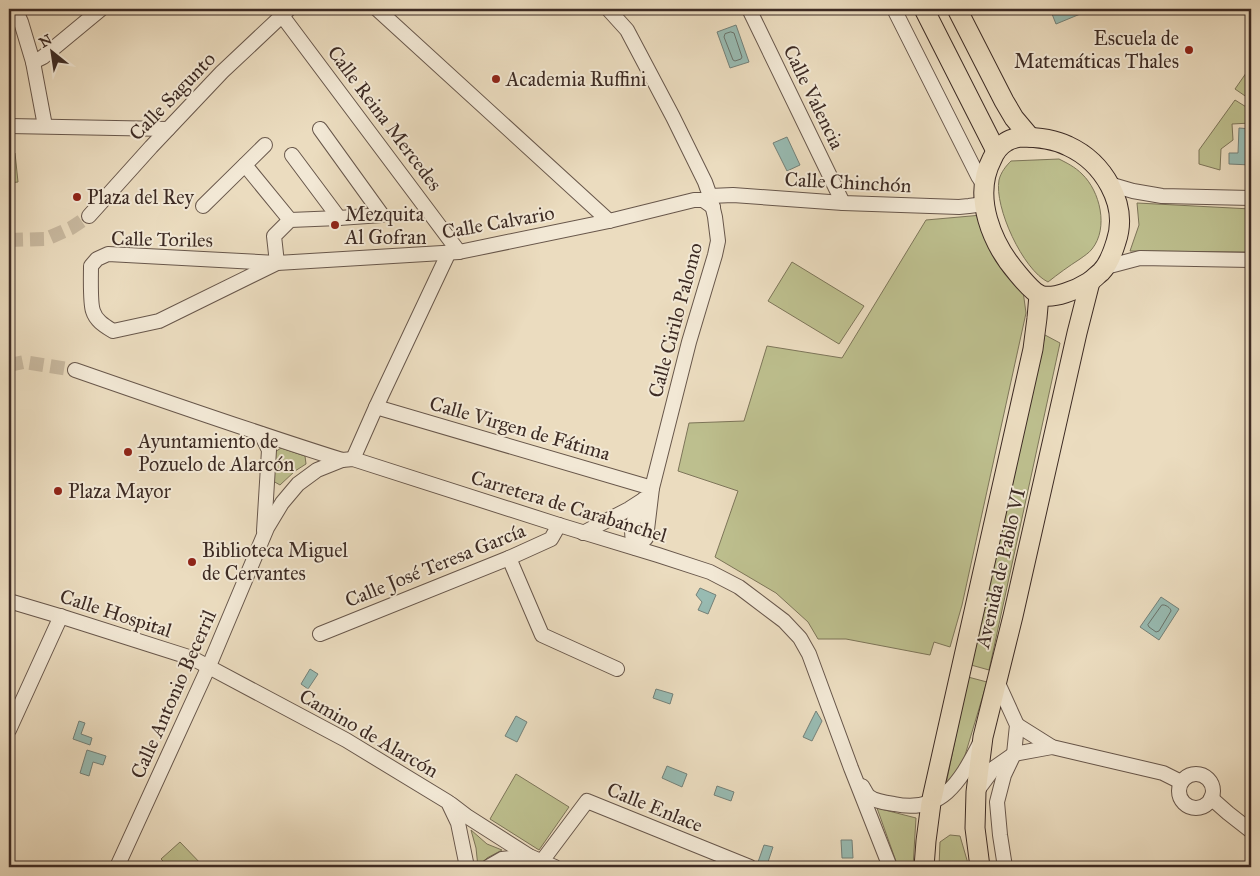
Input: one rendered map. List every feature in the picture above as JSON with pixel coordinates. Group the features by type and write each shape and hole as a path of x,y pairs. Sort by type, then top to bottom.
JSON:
{"main road":[{"path":"924,9 996,151"},
{"path":"957,9 1004,101 1014,118 1030,137"},
{"path":"1020,137 1030,137 1068,145 1083,154 1097,168 1116,197 1120,211 1120,223 1118,236 1106,267 1090,282 1072,291 1054,296 1039,295 1024,282 1008,262 991,227 984,204 984,185 989,164 996,151 1007,141 1020,137"},
{"name":"Avenida de Pablo VI","path":"980,867 975,828 976,792 983,737 1076,333 1090,282"},
{"name":"Avenida de Pablo VI","path":"924,867 931,803 1033,349 1039,295"}],"street":[{"path":"32,62 43,57 101,9"},
{"path":"377,9 609,221"},
{"name":"Calle Cirilo Palomo","path":"608,9 627,30 705,182 712,202 718,241 689,342 652,488 646,538 636,548 632,540 632,529 644,500 652,488"},
{"name":"Calle Valencia","path":"749,9 843,203"},
{"path":"894,9 943,109 984,185"},
{"name":"Calle Sagunto","path":"89,216 168,129 283,11"},
{"name":"Calle Reina Mercedes","path":"283,11 454,252"},
{"path":"12,12 21,22 32,62 45,126"},
{"path":"9,126 168,129"},
{"path":"277,263 274,236 290,220 382,215 320,130"},
{"path":"203,206 265,145"},
{"path":"292,155 339,218"},
{"path":"245,165 290,220"},
{"path":"694,200 702,192 705,182"},
{"path":"1108,184 1162,196 1251,198"},
{"name":"Calle Chinchón","path":"712,202 733,195 843,203 958,207 984,204"},
{"path":"694,200 712,202"},
{"name":"Calle Calvario","path":"277,263 454,252 609,221 694,200"},
{"path":"348,460 454,252"},
{"name":"Calle Toriles","path":"108,254 277,263 159,321 113,331 102,324 92,310 91,266 108,254"},
{"path":"1106,267 1140,258 1251,260"},
{"name":"Carretera de Carabanchel","path":"76,370 261,434 710,572 739,587 784,621 800,638 809,654 890,867"},
{"name":"Calle Virgen de Fátima","path":"376,407 652,488"},
{"name":"Calle Antonio Becerril","path":"261,434 269,450 264,537"},
{"name":"Calle Antonio Becerril","path":"117,867 209,666 264,537 282,504 298,484 317,470 348,460"},
{"name":"Calle Cirilo Palomo","path":"583,532 644,500"},
{"name":"Calle José Teresa García","path":"320,634 509,558 551,539 559,525"},
{"path":"509,558 542,634 617,669"},
{"name":"Calle Hospital","path":"9,600 192,658 209,666"},
{"path":"9,730 61,616"},
{"name":"Camino de Alarcón","path":"209,666 224,676 346,740 448,802 458,823 467,867"},
{"path":"997,681 1017,725 1014,754 1004,776 997,802 1005,867"},
{"path":"1017,725 1052,747 1163,773 1181,782"},
{"path":"851,768 868,796 880,801 903,806 931,803 951,789 968,766 983,737"},
{"path":"976,792 994,768 1014,754 1052,747"},
{"path":"1190,774 1201,774 1210,781 1213,792 1211,798 1204,806 1188,806 1179,793 1181,782 1190,774"},
{"path":"1211,798 1251,831"},
{"name":"Calle Enlace","path":"549,864 587,801 750,867"},
{"path":"448,802 529,856 549,864"},
{"path":"488,867 502,859 529,856"}],"green space":[{"path":"1251,66 1251,100 1235,89"},
{"path":"1235,100 1251,110 1251,123 1232,124 1233,140 1221,149 1220,170 1199,164 1199,150"},
{"path":"15,153 18,182 9,183 9,154"},
{"path":"1059,159 1071,165 1088,181 1098,200 1101,221 1100,231 1092,249 1048,282 1029,265 1012,237 1001,206 999,180 1004,169 1011,161"},
{"path":"1137,203 1251,209 1251,252 1130,251 1139,225"},
{"path":"982,215 1023,291 1026,313 962,605 950,647 934,642 930,655 846,639 818,639 808,622 776,593 715,557 738,491 678,471 689,423 744,421 767,346 842,358 926,220"},
{"path":"792,262 864,306 839,344 768,301"},
{"path":"1045,335 1060,343 989,670 971,665"},
{"path":"281,448 305,456 306,464 280,485 273,481 275,452"},
{"path":"968,677 987,682 963,762 944,794"},
{"path":"516,774 569,807 539,850 490,819"},
{"path":"877,808 916,818 913,867 898,867"},
{"path":"471,830 487,844 502,850 487,858 478,867 476,848"},
{"path":"950,835 960,836 969,867 939,867 940,842"},
{"path":"180,842 204,867 169,867 161,859"}],"water":[{"path":"1050,9 1089,9 1090,10 1056,24"},
{"path":"736,25 749,62 730,68 717,32"},
{"path":"1239,128 1251,129 1251,165 1229,164 1229,153 1238,153"},
{"path":"787,137 800,165 787,171 773,143"},
{"path":"700,588 716,595 708,614 698,610 702,602 696,595"},
{"path":"1161,597 1179,609 1159,640 1140,627"},
{"path":"310,669 318,674 308,689 301,684"},
{"path":"656,689 673,694 670,704 653,698"},
{"path":"816,711 822,721 812,741 803,737"},
{"path":"516,716 527,722 517,742 505,736"},
{"path":"79,721 85,723 81,734 92,738 90,745 73,739"},
{"path":"87,750 106,756 103,765 93,762 89,776 80,773"},
{"path":"667,766 687,774 682,787 662,778"},
{"path":"717,786 734,792 731,801 714,795"},
{"path":"841,840 852,840 853,858 842,858"},
{"path":"764,845 773,847 767,865 758,862"}],"tunnel":[{"path":"9,240 46,239 71,228 89,216"},
{"path":"9,365 24,362 75,370"}],"place":[{"name":"Escuela de Matemáticas Thales","path":"1189,50"},
{"name":"Academia Ruffini","path":"496,79"},
{"name":"Plaza del Rey","path":"77,197"},
{"name":"Mezquita Al Gofran","path":"335,225"},
{"name":"Ayuntamiento de Pozuelo de Alarcón","path":"128,452"},
{"name":"Plaza Mayor","path":"58,491"},
{"name":"Biblioteca Miguel de Cervantes","path":"192,562"}]}
